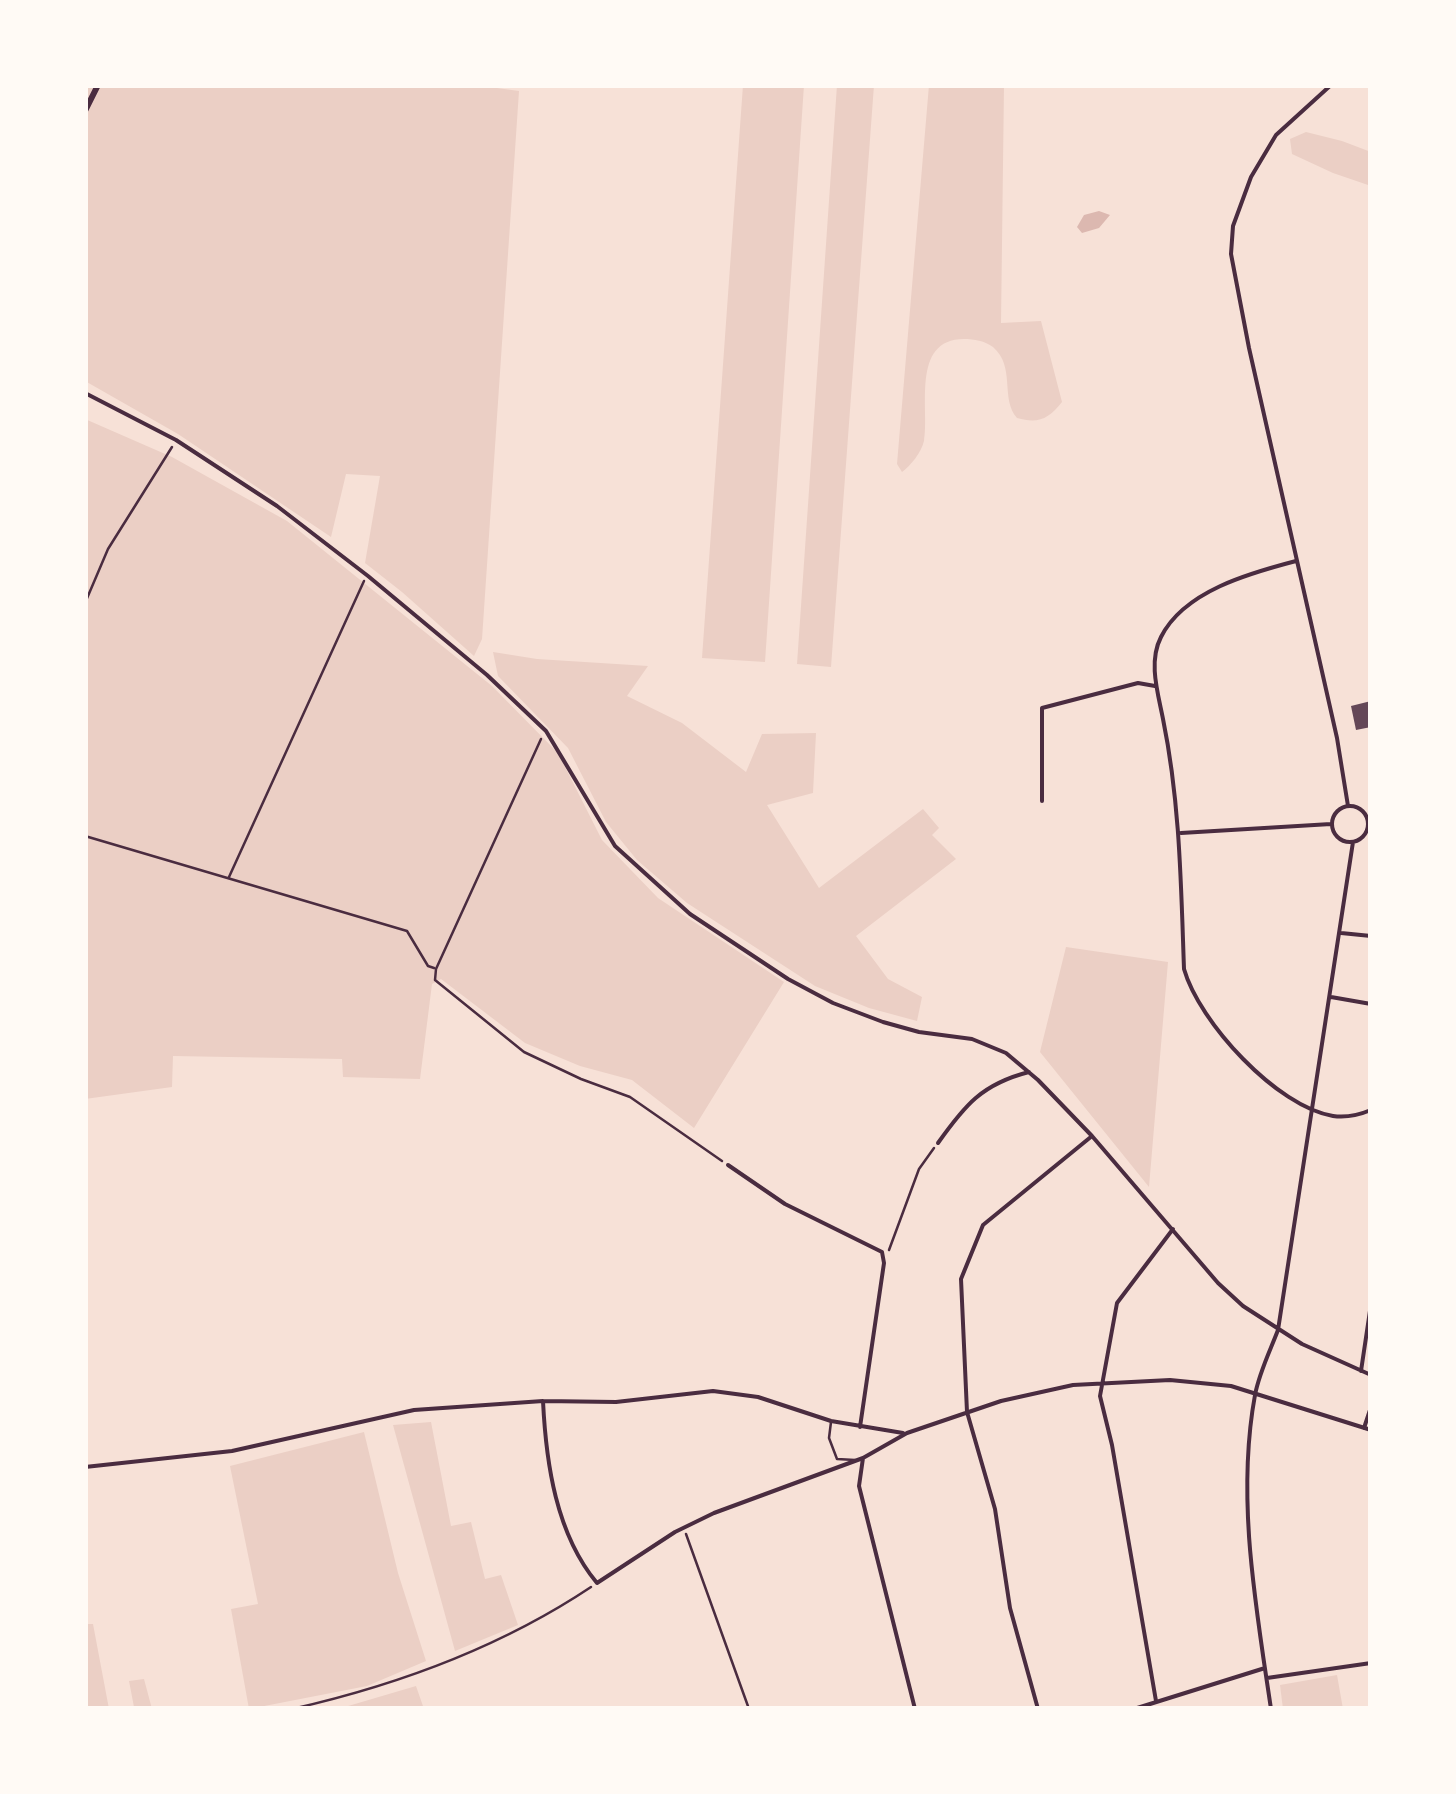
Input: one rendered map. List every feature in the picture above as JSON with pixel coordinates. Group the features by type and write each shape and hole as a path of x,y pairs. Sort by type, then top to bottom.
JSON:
{"highway":[{"path":"85,111 98,85"}],"street":[{"path":"1331,85 1276,135 1251,177 1233,226 1232,272 1337,738 1348,806"},
{"path":"85,393 176,440 277,506 487,675 546,731 614,846 690,914 788,979 833,1003 919,1032 984,1042 1006,1053 1092,1136 1218,1283 1278,1330 1371,1375"},
{"path":"1296,562 1269,568 1180,610 1157,647 1156,686 1174,778 1179,834 1184,969 1190,991 1216,1027 1270,1081 1312,1109 1331,1116 1350,1117 1371,1110"},
{"path":"1042,802 1042,708 1138,683 1156,686"},
{"path":"1348,806 1364,812 1370,823 1362,837 1353,842 1338,838 1331,824 1334,814 1348,806"},
{"path":"1179,834 1331,824"},
{"path":"1270,1709 1248,1498 1250,1438 1255,1394 1278,1330 1353,842"},
{"path":"1341,933 1371,936"},
{"path":"1330,997 1371,1004"},
{"path":"938,1143 980,1092 1028,1072"},
{"path":"1038,1709 1010,1608 995,1508 968,1412 961,1287 974,1241 984,1224 1092,1136"},
{"path":"728,1165 786,1204 882,1252 884,1263 860,1427"},
{"path":"1156,1701 1112,1445 1102,1408 1101,1383 1116,1303 1172,1230"},
{"path":"1361,1371 1371,1304"},
{"path":"543,1401 546,1454 565,1522 579,1558 597,1583 714,1513 863,1458 907,1433 1032,1394 1101,1383 1170,1380 1231,1386 1371,1430"},
{"path":"85,1467 232,1451 414,1410 543,1401 616,1402 726,1391 860,1427 907,1433"},
{"path":"1364,1428 1371,1406"},
{"path":"863,1458 859,1486 915,1709"},
{"path":"1266,1678 1371,1663"},
{"path":"1134,1709 1265,1668"}],"lane":[{"path":"831,1420 829,1438 837,1459 863,1458"}],"path":[{"path":"85,603 108,549 176,440"},
{"path":"230,877 368,576"},
{"path":"546,731 436,969 435,980 524,1052 630,1097 728,1165"},
{"path":"85,836 407,931 428,966 436,969"},
{"path":"884,1263 919,1169 938,1143"},
{"path":"684,1528 749,1709"},
{"path":"292,1709 406,1677 501,1639 597,1583"}],"shaded area":[{"path":"85,85 475,85 519,91 482,639 474,656 365,563 380,476 346,474 331,537 178,434 85,381"},
{"path":"743,85 804,85 765,662 702,658"},
{"path":"837,85 874,85 831,667 797,664"},
{"path":"929,85 1004,85 1001,323 1041,321 1062,402 1042,419 1017,418 1009,402 1004,364 993,347 972,339 947,342 929,363 923,445 902,472 897,464"},
{"path":"1306,132 1371,152 1371,186 1292,154 1290,139"},
{"path":"1099,211 1110,215 1099,228 1082,233 1077,227 1084,215"},
{"path":"85,419 172,457 287,521 492,686 558,753 602,840 658,898 784,982 694,1128 632,1080 580,1066 525,1043 441,979 432,984 420,1079 343,1077 342,1059 173,1056 172,1087 85,1099"},
{"path":"493,652 537,659 648,666 627,696 682,723 746,772 762,734 816,733 813,793 767,805 819,888 923,809 939,828 932,835 956,859 856,936 888,979 922,997 917,1021 869,1008 815,986 687,903 637,860 606,822 568,748 498,676"},
{"path":"1066,947 1168,962 1149,1187 1040,1052"},
{"path":"431,1422 451,1526 471,1522 485,1579 501,1575 518,1625 455,1651 393,1425"},
{"path":"364,1432 398,1573 426,1661 367,1686 249,1709 231,1609 258,1604 230,1466"},
{"path":"85,1624 93,1624 109,1709 85,1709"},
{"path":"1337,1675 1343,1709 1283,1709 1280,1685"},
{"path":"144,1679 152,1709 128,1709 134,1707 129,1681"},
{"path":"416,1686 424,1709 338,1709"}],"building":[{"path":"1371,701 1371,727 1356,730 1351,706"}]}
